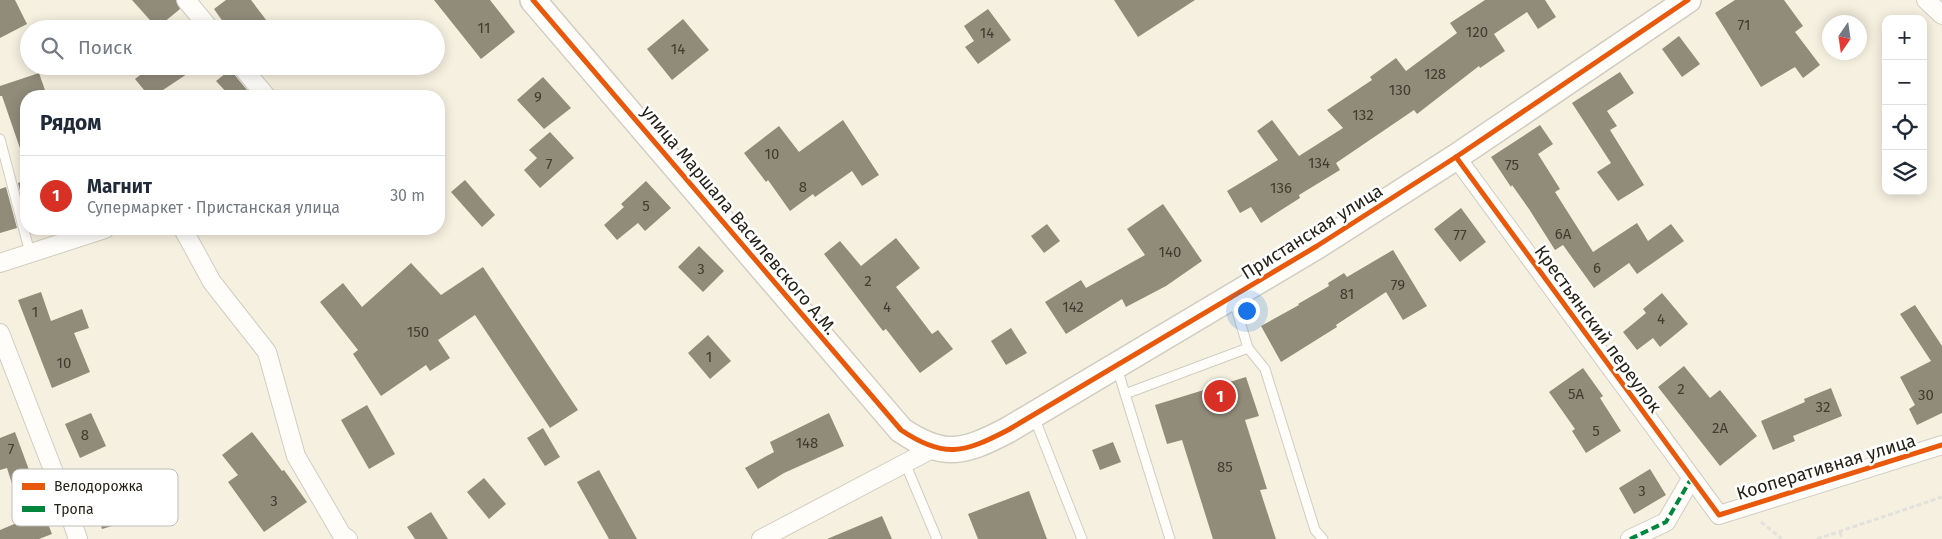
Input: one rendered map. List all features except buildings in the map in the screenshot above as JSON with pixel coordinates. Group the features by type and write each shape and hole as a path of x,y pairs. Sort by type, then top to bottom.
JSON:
{"street":[{"path":"186,0 203,20"},
{"name":"улица Маршала Василевского А.М.","path":"533,0 901,430 917,441 934,448"},
{"name":"Пристанская улица","path":"762,539 934,448 948,450 974,446 1116,366 1317,246 1456,157 1688,0"},
{"path":"1926,0 1942,15"},
{"path":"248,75 261,90"},
{"name":"Крестьянский переулок","path":"1456,157 1719,515"},
{"path":"0,262 87,235"},
{"path":"186,235 212,282 267,352 296,456 342,535 348,539"},
{"path":"0,333 53,469"},
{"name":"Кооперативная улица","path":"1719,515 1942,445"},
{"path":"1630,539 1666,522 1691,479"},
{"path":"73,526 78,539"}],"lane":[{"path":"0,138 20,215"},
{"path":"25,235 30,253"},
{"path":"1233,297 1248,348 1264,369 1315,530 1323,539"},
{"path":"1126,394 1248,348"},
{"path":"1116,366 1170,539"},
{"path":"1033,414 1082,539"},
{"path":"905,463 937,539"}],"path":[{"path":"1817,539 1942,497"},
{"path":"1840,532 1842,539"}],"marked path":[{"path":"1630,539 1666,522 1691,479"}],"cycle path":[{"path":"533,0 901,430 916,439 942,449 966,448 1008,430 1317,246 1456,157 1688,0"},
{"path":"1456,157 1719,515 1942,445"}],"place":[{"name":"Магнит","path":"1220,396"}]}
